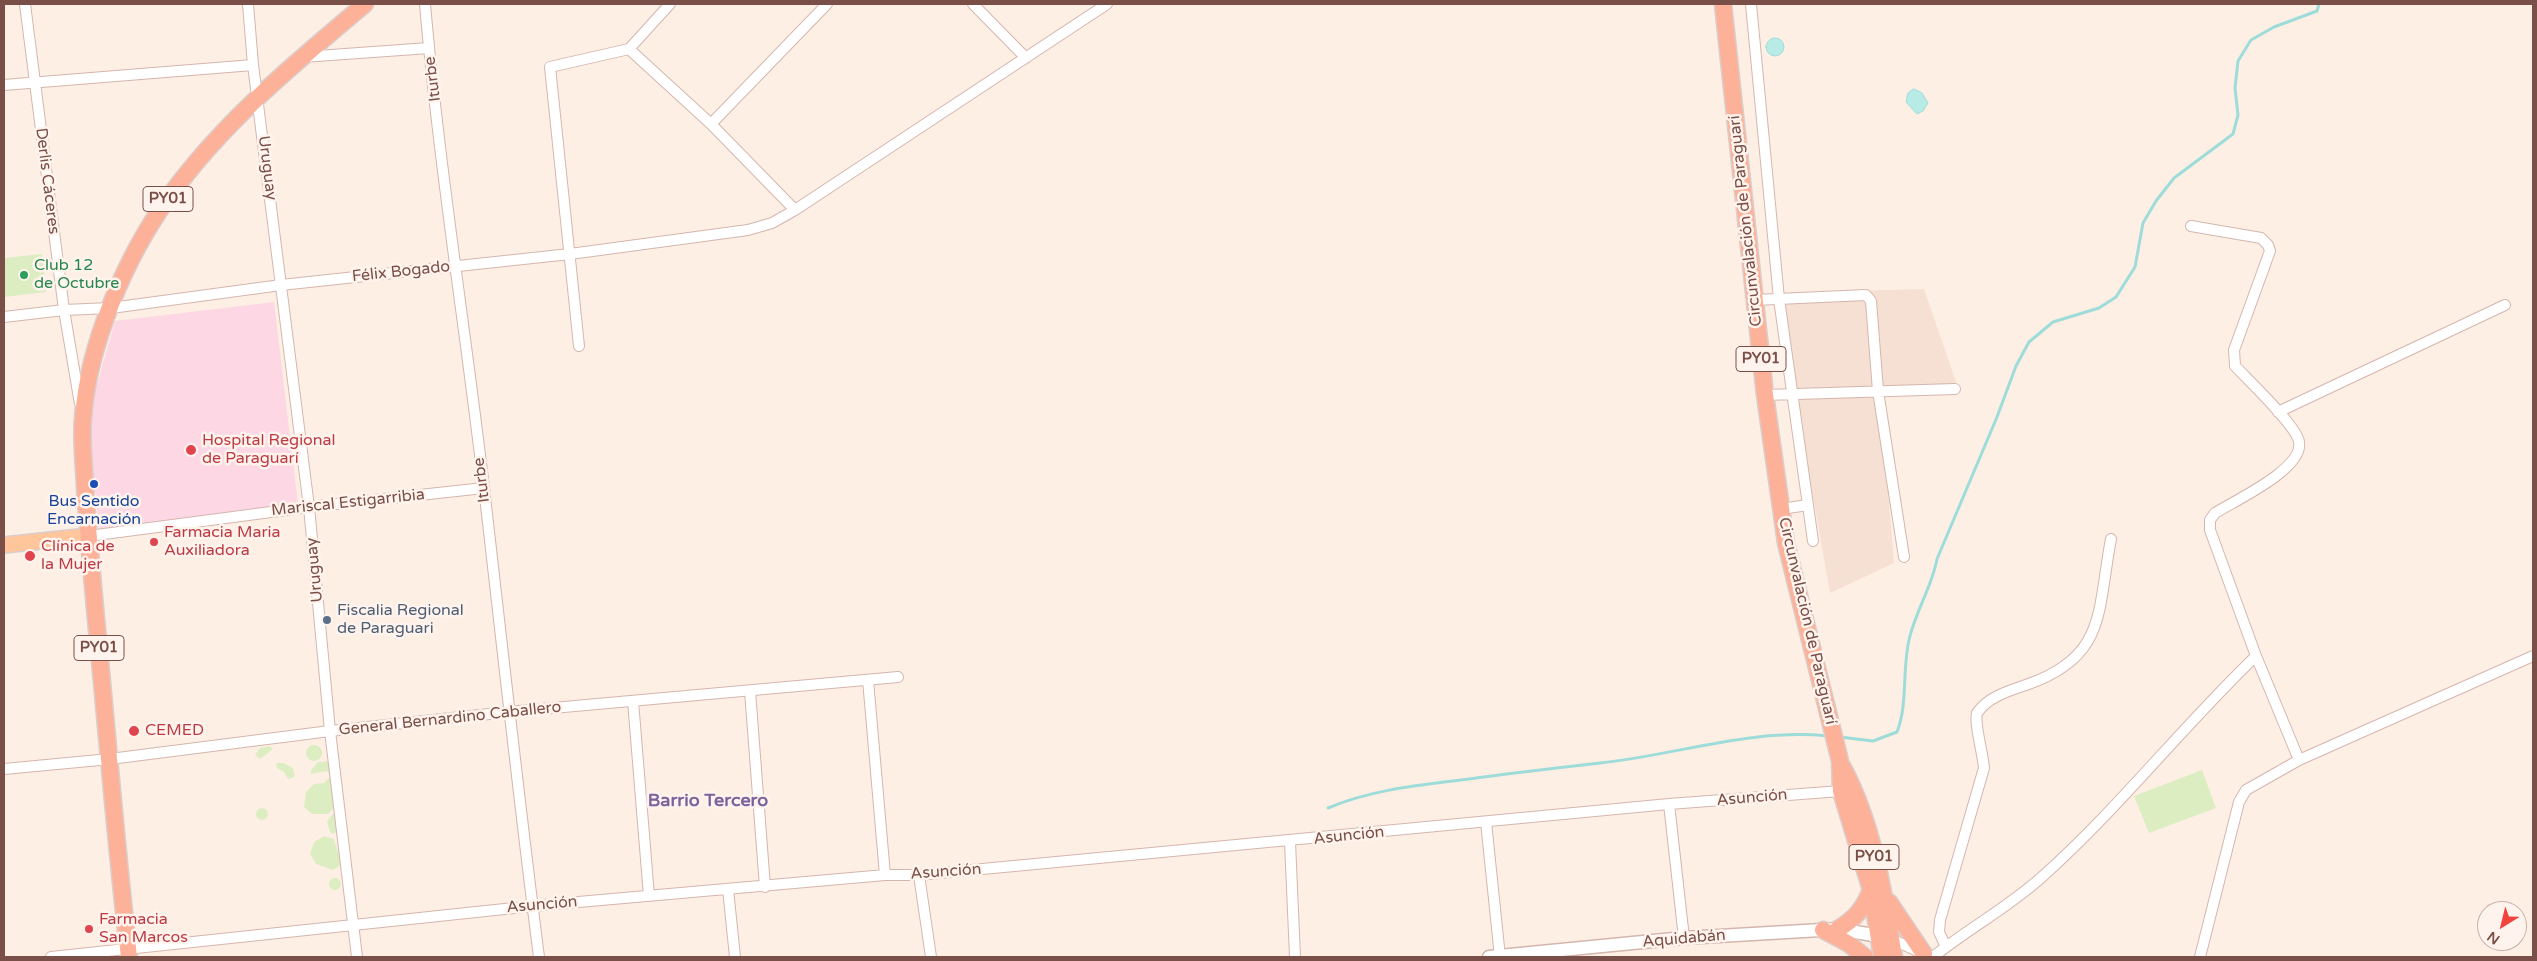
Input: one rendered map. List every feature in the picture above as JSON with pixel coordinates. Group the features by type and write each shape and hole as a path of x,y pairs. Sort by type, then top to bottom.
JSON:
{"highway":[{"name":"PY01","path":"129,953 89,536 83,418 96,349 111,308 143,238 168,198 226,129 302,57 365,4"},
{"name":"Circunvalación de Paraguarí","path":"1723,4 1765,395 1786,543 1840,761 1856,792 1885,936 1894,957"},
{"name":"Circunvalación de Paraguarí","path":"1840,761 1841,790 1877,890"},
{"path":"1865,957 1831,929 1850,921 1860,912 1877,890 1930,956"},
{"name":"Circunvalación de Paraguarí","path":"1882,957 1885,936"}],"main road":[{"name":"Mariscal Estigarribia","path":"4,545 89,536"}],"street":[{"name":"Derlis Cáceres","path":"25,4 64,310 83,418"},
{"name":"Uruguay","path":"248,4 253,64 309,507 330,731 355,924 357,957"},
{"name":"Iturbe","path":"426,4 429,48 484,488 508,712 539,957"},
{"path":"579,346 550,67 629,49 670,4"},
{"path":"711,124 827,4"},
{"path":"973,4 1026,58"},
{"name":"Félix Bogado","path":"4,318 64,310 111,308 281,285 570,254 748,230 772,223 795,210 1107,4"},
{"path":"1751,4 1780,299 1813,541"},
{"path":"302,57 429,48"},
{"path":"629,49 711,124 795,210"},
{"path":"4,85 253,64"},
{"path":"2191,226 2261,238 2268,244 2270,251 2234,350 2233,360 2235,366 2278,412 2300,442 2290,465 2275,478 2215,513 2210,520 2210,530 2256,656 2299,760"},
{"path":"1755,300 1866,295 1871,301 1878,391 1904,557"},
{"path":"2278,412 2505,305"},
{"path":"1765,395 1955,389"},
{"name":"Mariscal Estigarribia","path":"89,536 309,507 484,488"},
{"path":"1781,509 1808,505"},
{"path":"1946,947 1939,932 1940,920 1984,768 1983,753 1976,721 1977,713 1995,696 2045,678 2072,662 2084,649 2096,625 2111,539"},
{"path":"1885,936 1930,956 1997,913 2043,877 2125,795 2226,684 2256,656"},
{"path":"2200,957 2239,802 2246,790 2299,760 2533,656"},
{"name":"General Bernardino Caballero","path":"4,769 110,759 330,731 508,712 898,677"},
{"path":"868,680 885,875"},
{"path":"750,691 764,887"},
{"path":"633,700 649,896"},
{"name":"Asunción","path":"51,957 129,953 355,924 533,906 885,875 919,875 1290,842 1669,804 1841,790"},
{"path":"1669,804 1684,938"},
{"path":"1486,822 1496,957"},
{"path":"1290,842 1295,957"},
{"path":"919,875 931,957"},
{"path":"728,889 735,957"},
{"name":"Aquidabán","path":"1496,957 1684,938 1831,929 1885,936"}],"shaded area":[{"path":"1924,289 1957,385 1880,394 1894,563 1830,593 1777,293"},
{"name":"Hospital Regional de Paraguarí","path":"274,302 298,504 99,532 88,416 115,321"}],"green space":[{"name":"Club 12 de Octubre","path":"42,254 46,292 4,297 4,258"},
{"path":"314,745 320,747 322,753 320,759 314,761 308,759 306,753 308,747"},
{"path":"270,746 273,749 260,759 255,755 260,748"},
{"path":"332,761 331,775 327,771 311,774 311,770 318,762"},
{"path":"276,763 283,763 293,768 295,777 288,779 284,772 277,768"},
{"path":"2202,770 2216,808 2149,833 2134,796"},
{"path":"329,778 332,780 335,807 328,814 312,814 304,807 306,792 314,784 324,783"},
{"path":"260,808 264,808 268,814 264,820 260,820 256,816 256,812"},
{"path":"333,814 336,814 339,830 333,834 330,832 327,821"},
{"path":"324,836 334,839 340,859 341,865 333,870 316,864 310,854 314,842"},
{"path":"335,878 341,884 335,890 329,884"}],"water":[{"path":"1775,38 1781,41 1784,47 1781,53 1775,56 1769,53 1766,47 1769,41"},
{"path":"1914,89 1922,93 1928,103 1923,111 1917,114 1906,102 1908,93"}],"waterway":[{"path":"1840,737 1873,741 1897,732 1903,710 1907,651 1915,619 1931,580 1937,559 1997,417 2016,366 2029,342 2053,322 2099,308 2116,297 2135,267 2143,223 2156,201 2174,178 2233,134 2238,115 2235,88 2238,61 2251,40 2274,27 2317,11 2319,4"},
{"path":"1328,808 1362,796 1415,786 1628,759 1742,739 1771,736 1828,736"}],"place":[{"name":"Club 12 de Octubre","path":"24,275"},
{"name":"Hospital Regional de Paraguarí","path":"191,450"},
{"name":"Bus Sentido Encarnación","path":"94,484"},
{"name":"Farmacia Maria Auxiliadora","path":"154,542"},
{"name":"Clínica de la Mujer","path":"30,556"},
{"name":"Fiscalia Regional de Paraguari","path":"327,620"},
{"name":"CEMED","path":"134,731"},
{"name":"Farmacia San Marcos","path":"89,929"}],"district":[{"name":"Barrio Tercero","path":"708,801"}]}
